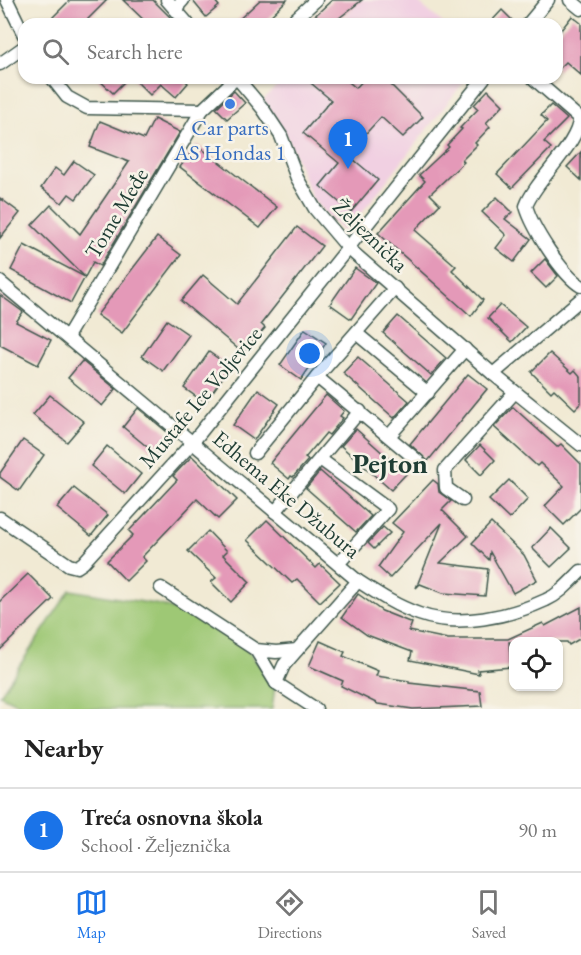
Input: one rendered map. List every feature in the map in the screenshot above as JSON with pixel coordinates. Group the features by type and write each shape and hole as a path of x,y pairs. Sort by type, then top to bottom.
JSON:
{"street":[{"path":"7,0 18,23"},
{"path":"296,18 316,0"},
{"path":"533,18 548,0"},
{"path":"570,0 581,9"},
{"path":"175,3 184,18"},
{"path":"0,64 18,51"},
{"path":"57,84 68,97 87,108 202,110"},
{"name":"Tome Međe","path":"67,337 202,110 230,84"},
{"name":"Željeznička","path":"241,84 263,109 281,136 297,178 315,209 348,249 493,374 581,446"},
{"name":"Mustafe Ice Voljevice","path":"0,518 69,565 77,567 192,443 479,84"},
{"path":"540,84 579,118 574,135 539,181 526,206 529,217 570,278 581,286"},
{"name":"Edhema Eke Džubura","path":"0,282 358,581 388,602 421,615 474,620 545,600 564,589 581,571"},
{"path":"255,453 394,288"},
{"path":"493,374 581,299"},
{"path":"356,333 428,393"},
{"path":"390,435 465,350"},
{"path":"317,377 390,435 418,461"},
{"path":"463,500 446,488 445,470 515,392"},
{"path":"275,512 360,411"},
{"path":"320,459 388,508 338,564"},
{"path":"276,682 284,665 358,581"},
{"path":"161,588 256,650 276,682 316,709"},
{"path":"256,650 276,652 297,650"}],"shaded area":[{"path":"361,0 415,0 437,18 344,18"},
{"path":"279,84 462,84 345,234 313,200 288,139 263,100"}],"green space":[{"path":"70,590 161,605 233,631 275,686 272,709 28,709 0,695"}],"building":[{"path":"70,0 107,0 89,18 52,18"},
{"path":"123,0 153,0 171,18 142,18"},
{"path":"192,0 214,0 219,6 206,17"},
{"path":"260,0 287,0 268,18 240,18"},
{"path":"332,0 362,0 339,18 312,18"},
{"path":"502,10 510,18 495,18"},
{"path":"572,16 581,23 581,75 566,62 563,65 563,27"},
{"path":"103,84 122,84 113,93"},
{"path":"139,84 161,84 150,95"},
{"path":"161,84 187,84 176,97"},
{"path":"312,84 351,84 356,88 360,84 390,84 423,117 403,137 381,117 347,154 378,180 351,212 320,186 339,163 303,133 331,100"},
{"path":"488,90 503,105 486,123 490,127 462,160 464,162 430,194 440,204 415,230 456,266 452,270 483,300 471,316 378,233 425,181 419,175 449,147 447,145 478,109 474,105"},
{"name":"Car parts AS Hondas 1","path":"234,91 245,103 227,119 216,108"},
{"path":"551,105 567,119 544,142 551,148 512,188 497,174 547,121 541,115"},
{"path":"154,119 180,132 100,266 93,262 85,277 32,225 51,205 80,234 129,162 90,147 100,121 144,139"},
{"path":"197,145 277,207 260,228 180,167"},
{"path":"581,152 581,180 567,167"},
{"path":"74,161 94,175 76,199 69,194 62,203 41,188 55,168 64,175"},
{"path":"497,197 512,212 505,219 531,239 514,262 496,248 506,235 482,212"},
{"path":"0,198 20,213 0,238"},
{"path":"297,227 322,246 261,324 265,328 243,353 181,301 203,275 237,304"},
{"path":"157,237 181,255 122,333 97,315"},
{"path":"24,245 85,277 71,303 11,270"},
{"path":"545,259 558,276 546,288 531,273"},
{"path":"355,268 376,283 351,319 330,304"},
{"path":"0,295 23,312 16,322 51,340 38,365 0,345"},
{"path":"500,305 526,327 512,342 488,318"},
{"path":"398,316 446,358 431,375 383,333"},
{"path":"167,320 189,335 163,371 142,356"},
{"path":"305,329 326,343 301,380 280,365"},
{"path":"209,352 230,367 205,403 184,388"},
{"path":"550,353 572,373 575,370 581,377 581,403 575,409 554,389 551,392 531,372"},
{"path":"358,357 409,401 394,418 343,373"},
{"path":"82,361 116,389 102,406 68,378"},
{"path":"468,374 487,389 428,461 410,444"},
{"path":"258,389 279,404 254,440 233,425"},
{"path":"50,395 84,422 67,442 33,415"},
{"path":"326,395 344,411 340,416 343,418 329,435 326,433 305,458 308,460 289,479 270,463"},
{"path":"513,407 557,447 561,444 581,464 581,508 564,525 545,506 564,486 540,463 537,466 494,427"},
{"path":"138,408 172,436 157,455 123,427"},
{"path":"356,429 406,474 391,490 341,446"},
{"path":"23,440 44,455 19,491 0,477 0,473"},
{"path":"480,445 495,460 481,475 466,460"},
{"path":"107,446 141,474 125,494 91,466"},
{"path":"192,456 237,500 218,519 197,499 142,557 146,561 126,581 107,561 133,535 129,531 177,480 173,476"},
{"path":"320,471 371,516 356,532 306,488"},
{"path":"433,480 438,484 439,492 451,501 442,510 468,536 440,563 488,569 485,596 443,593 420,584 416,588 442,523 390,578 378,567 403,532 392,523"},
{"path":"509,480 528,499 509,519 489,500"},
{"path":"74,488 108,515 91,536 57,508"},
{"path":"267,520 316,568 320,564 340,583 320,602 297,579 292,583 247,540"},
{"path":"491,523 524,555 537,580 513,593 490,552 489,560 472,543"},
{"path":"383,527 390,533 374,549 368,543"},
{"path":"551,528 571,548 551,567 532,548"},
{"path":"208,531 227,551 223,555 250,582 231,602 211,582 216,578 188,551"},
{"path":"28,574 53,599 0,650 0,601"},
{"path":"358,594 382,611 412,623 409,631 448,639 509,639 509,667 478,670 479,674 410,660 412,652 367,635 342,617"},
{"path":"581,607 581,638 569,645 563,642 563,637 512,637 543,623 545,626"},
{"path":"320,641 345,652 343,656 378,671 376,676 409,681 409,683 480,691 482,706 413,709 378,704 341,686 343,681 309,666"}],"place":[{"name":"Car parts AS Hondas 1","path":"230,104"},
{"name":"Treća osnovna škola","path":"348,169"}],"district":[{"name":"Pejton","path":"390,463"}]}
